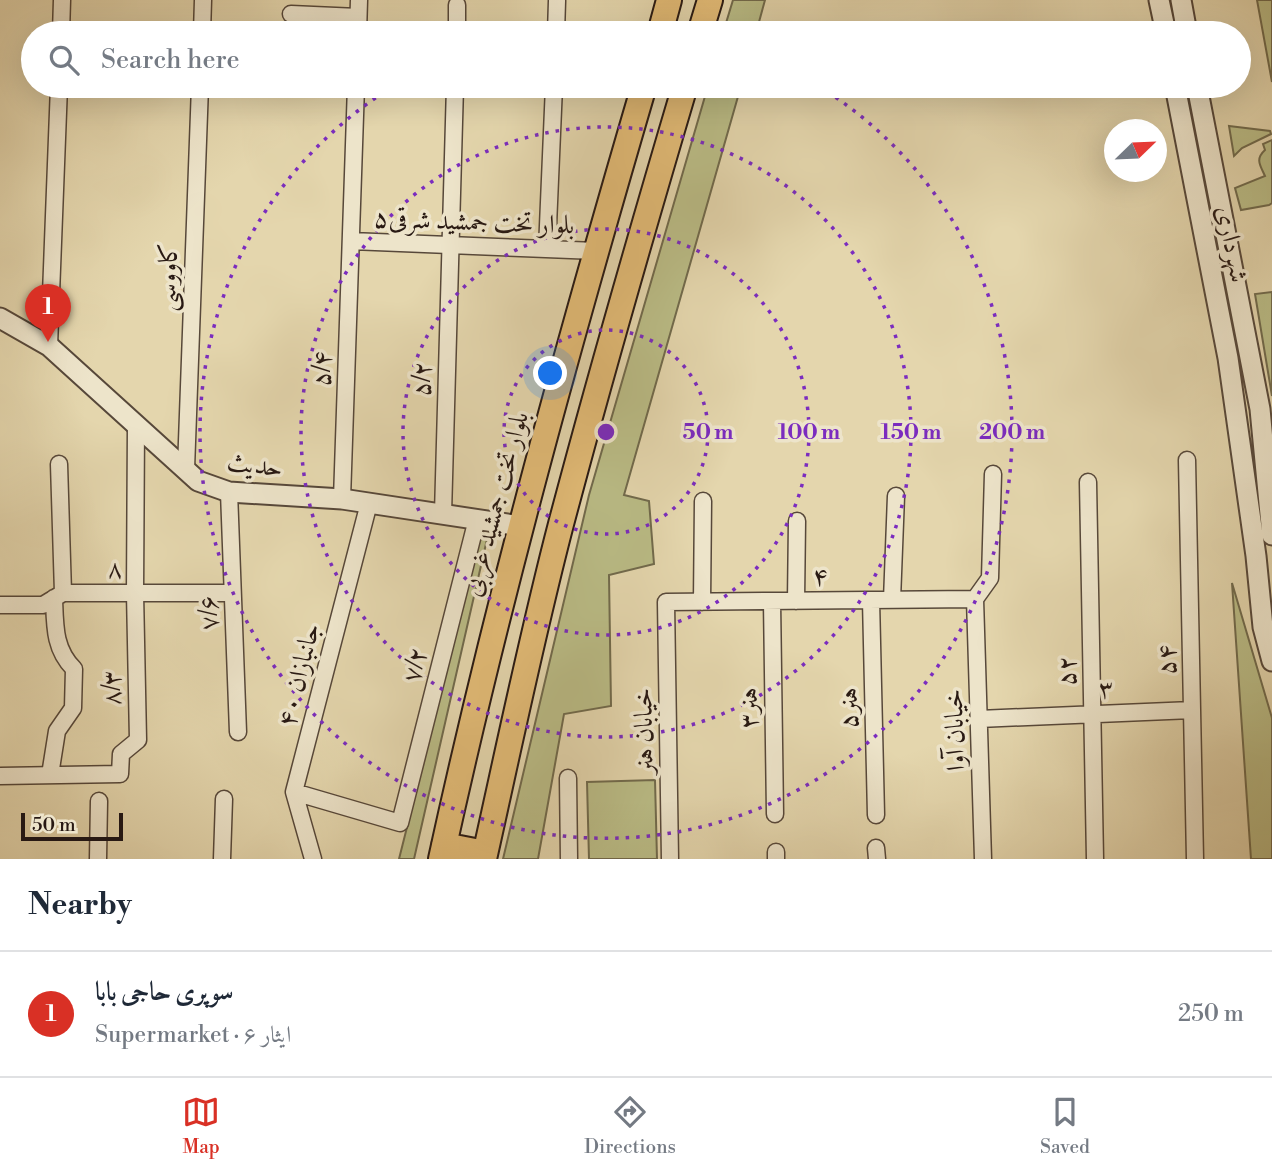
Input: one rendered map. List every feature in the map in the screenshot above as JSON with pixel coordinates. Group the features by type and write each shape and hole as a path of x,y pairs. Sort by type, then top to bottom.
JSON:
{"main road":[{"path":"663,21 669,0"},
{"path":"704,21 710,0"},
{"name":"بلوار تخت جمشید غربی","path":"443,852 471,721 520,526 641,98"},
{"path":"443,852 485,856 511,731 561,525 633,261 681,98"}],"street":[{"path":"61,21 62,0"},
{"path":"202,21 203,0"},
{"path":"358,21 359,0"},
{"path":"1159,0 1163,21"},
{"path":"1181,0 1185,21"},
{"path":"556,21 557,1"},
{"path":"457,5 457,21"},
{"path":"290,14 333,21"},
{"path":"49,345 58,98"},
{"name":"کاووسی","path":"186,469 200,98"},
{"name":"۵/۴","path":"342,499 356,98"},
{"name":"۵/۲","path":"443,514 455,98"},
{"path":"547,249 553,98"},
{"name":"شهرداری","path":"1177,98 1228,358 1256,555 1263,627 1272,661"},
{"name":"شهرداری","path":"1200,98 1260,409 1272,535"},
{"name":"بلوار تخت جمشید شرقی۵","path":"351,242 596,251"},
{"name":"حدیث","path":"1,321 49,345 198,481 229,492 342,499 520,526"},
{"path":"135,593 136,424"},
{"name":"۵۴","path":"1187,460 1195,859"},
{"path":"0,776 50,775 57,731 73,708 74,669 63,658 55,630 58,596 59,464"},
{"path":"975,599 990,578 993,474"},
{"name":"۵۲","path":"1088,482 1095,859"},
{"name":"۷/۶","path":"229,492 238,732"},
{"path":"892,600 896,496"},
{"path":"702,602 703,501"},
{"name":"۴۰ جانبازان","path":"294,792 369,503"},
{"name":"۷/۲","path":"294,792 400,823 477,519"},
{"path":"796,601 797,521"},
{"name":"۸/۳","path":"50,775 120,774 121,754 138,740 135,593"},
{"name":"۸","path":"0,605 43,605 58,596 232,593"},
{"name":"۴","path":"666,602 975,599"},
{"name":"خیابان آوا","path":"975,599 984,859"},
{"name":"هنر۵","path":"871,600 876,815"},
{"name":"هنر۳","path":"772,601 775,814"},
{"name":"خیابان هنر","path":"666,602 670,859"},
{"name":"۳","path":"979,719 1192,710"},
{"path":"568,778 569,859"},
{"path":"294,792 313,859"},
{"path":"222,859 224,799"},
{"path":"98,859 99,801"}],"green space":[{"path":"733,0 765,0 759,21 727,21"},
{"path":"1257,0 1272,0 1272,82"},
{"path":"705,98 738,98 624,495 649,501 654,564 609,575 611,706 564,714 538,859 503,859 589,495"},
{"path":"1229,126 1270,131 1271,134 1242,148 1234,156"},
{"path":"1272,140 1272,203 1241,210 1235,188 1265,176 1259,159 1265,150 1263,144"},
{"path":"1272,292 1272,396 1255,294"},
{"path":"481,533 488,535 414,859 399,859"},
{"path":"1232,583 1272,718 1272,859 1251,859"},
{"path":"655,780 657,859 589,859 587,782"}],"place":[{"name":"سوپری حاجی بابا","path":"48,342"}]}
